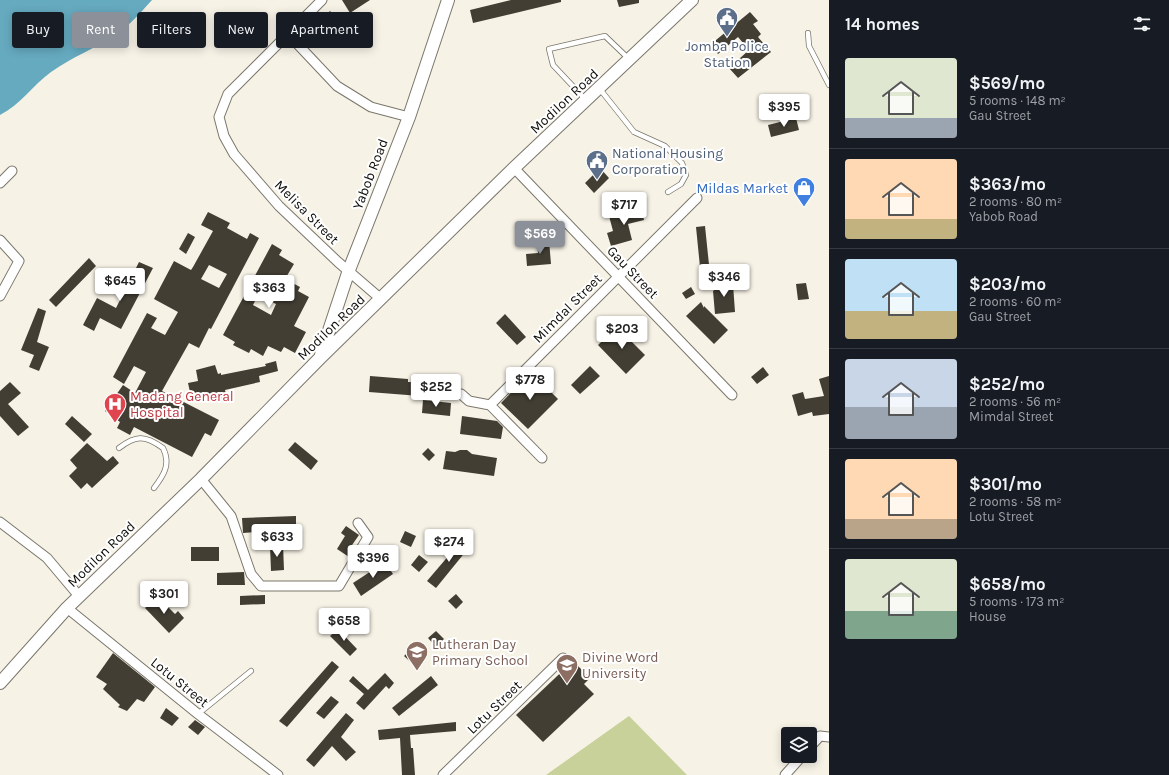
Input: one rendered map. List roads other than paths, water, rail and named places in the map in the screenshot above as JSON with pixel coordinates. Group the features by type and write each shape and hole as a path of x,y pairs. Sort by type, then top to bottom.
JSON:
{"main road":[{"name":"Yabob Road","path":"320,358 349,270 409,117 448,0"},
{"name":"Modilon Road","path":"0,683 67,608 201,479 320,358 514,168 692,0"}],"street":[{"name":"Melisa Street","path":"310,12 322,0"},
{"name":"Melisa Street","path":"276,45 228,94 219,117 224,136 234,154 279,206 338,262 381,299"},
{"path":"302,48 337,86 371,107 409,117"},
{"name":"Gau Street","path":"514,168 732,395"},
{"path":"0,182 12,171"},
{"name":"Mimdal Street","path":"490,405 697,198"},
{"path":"0,240 19,261 0,296"},
{"path":"461,394 470,401 490,405 542,458"},
{"path":"201,479 231,516 252,574 261,586 339,586 368,537 358,523"},
{"path":"0,522 47,558 79,596"},
{"name":"Lotu Street","path":"67,608 198,714 278,775"},
{"name":"Lotu Street","path":"443,775 564,658"},
{"path":"817,739 820,736 829,737"},
{"path":"785,775 796,763"}],"lane":[{"path":"808,33 809,46 829,85"},
{"path":"586,100 554,64 549,49 605,36 629,59"},
{"path":"599,88 634,132 665,146 682,163 686,175 681,184 668,192"},
{"path":"119,448 135,438 143,437 163,448 167,463 164,475 154,488"},
{"path":"198,714 252,671"}],"water":[{"path":"0,0 152,0 141,12 137,12 137,16 129,24 129,12 72,12 72,48 93,48 51,72 14,106 0,115"}],"place":[{"name":"Jomba Police Station","path":"727,38"},
{"name":"National Housing Corporation","path":"597,180"},
{"name":"Mildas Market","path":"804,208"},
{"name":"Madang General Hospital","path":"115,424"},
{"name":"Lutheran Day Primary School","path":"417,672"},
{"name":"Divine Word University","path":"567,684"}]}
